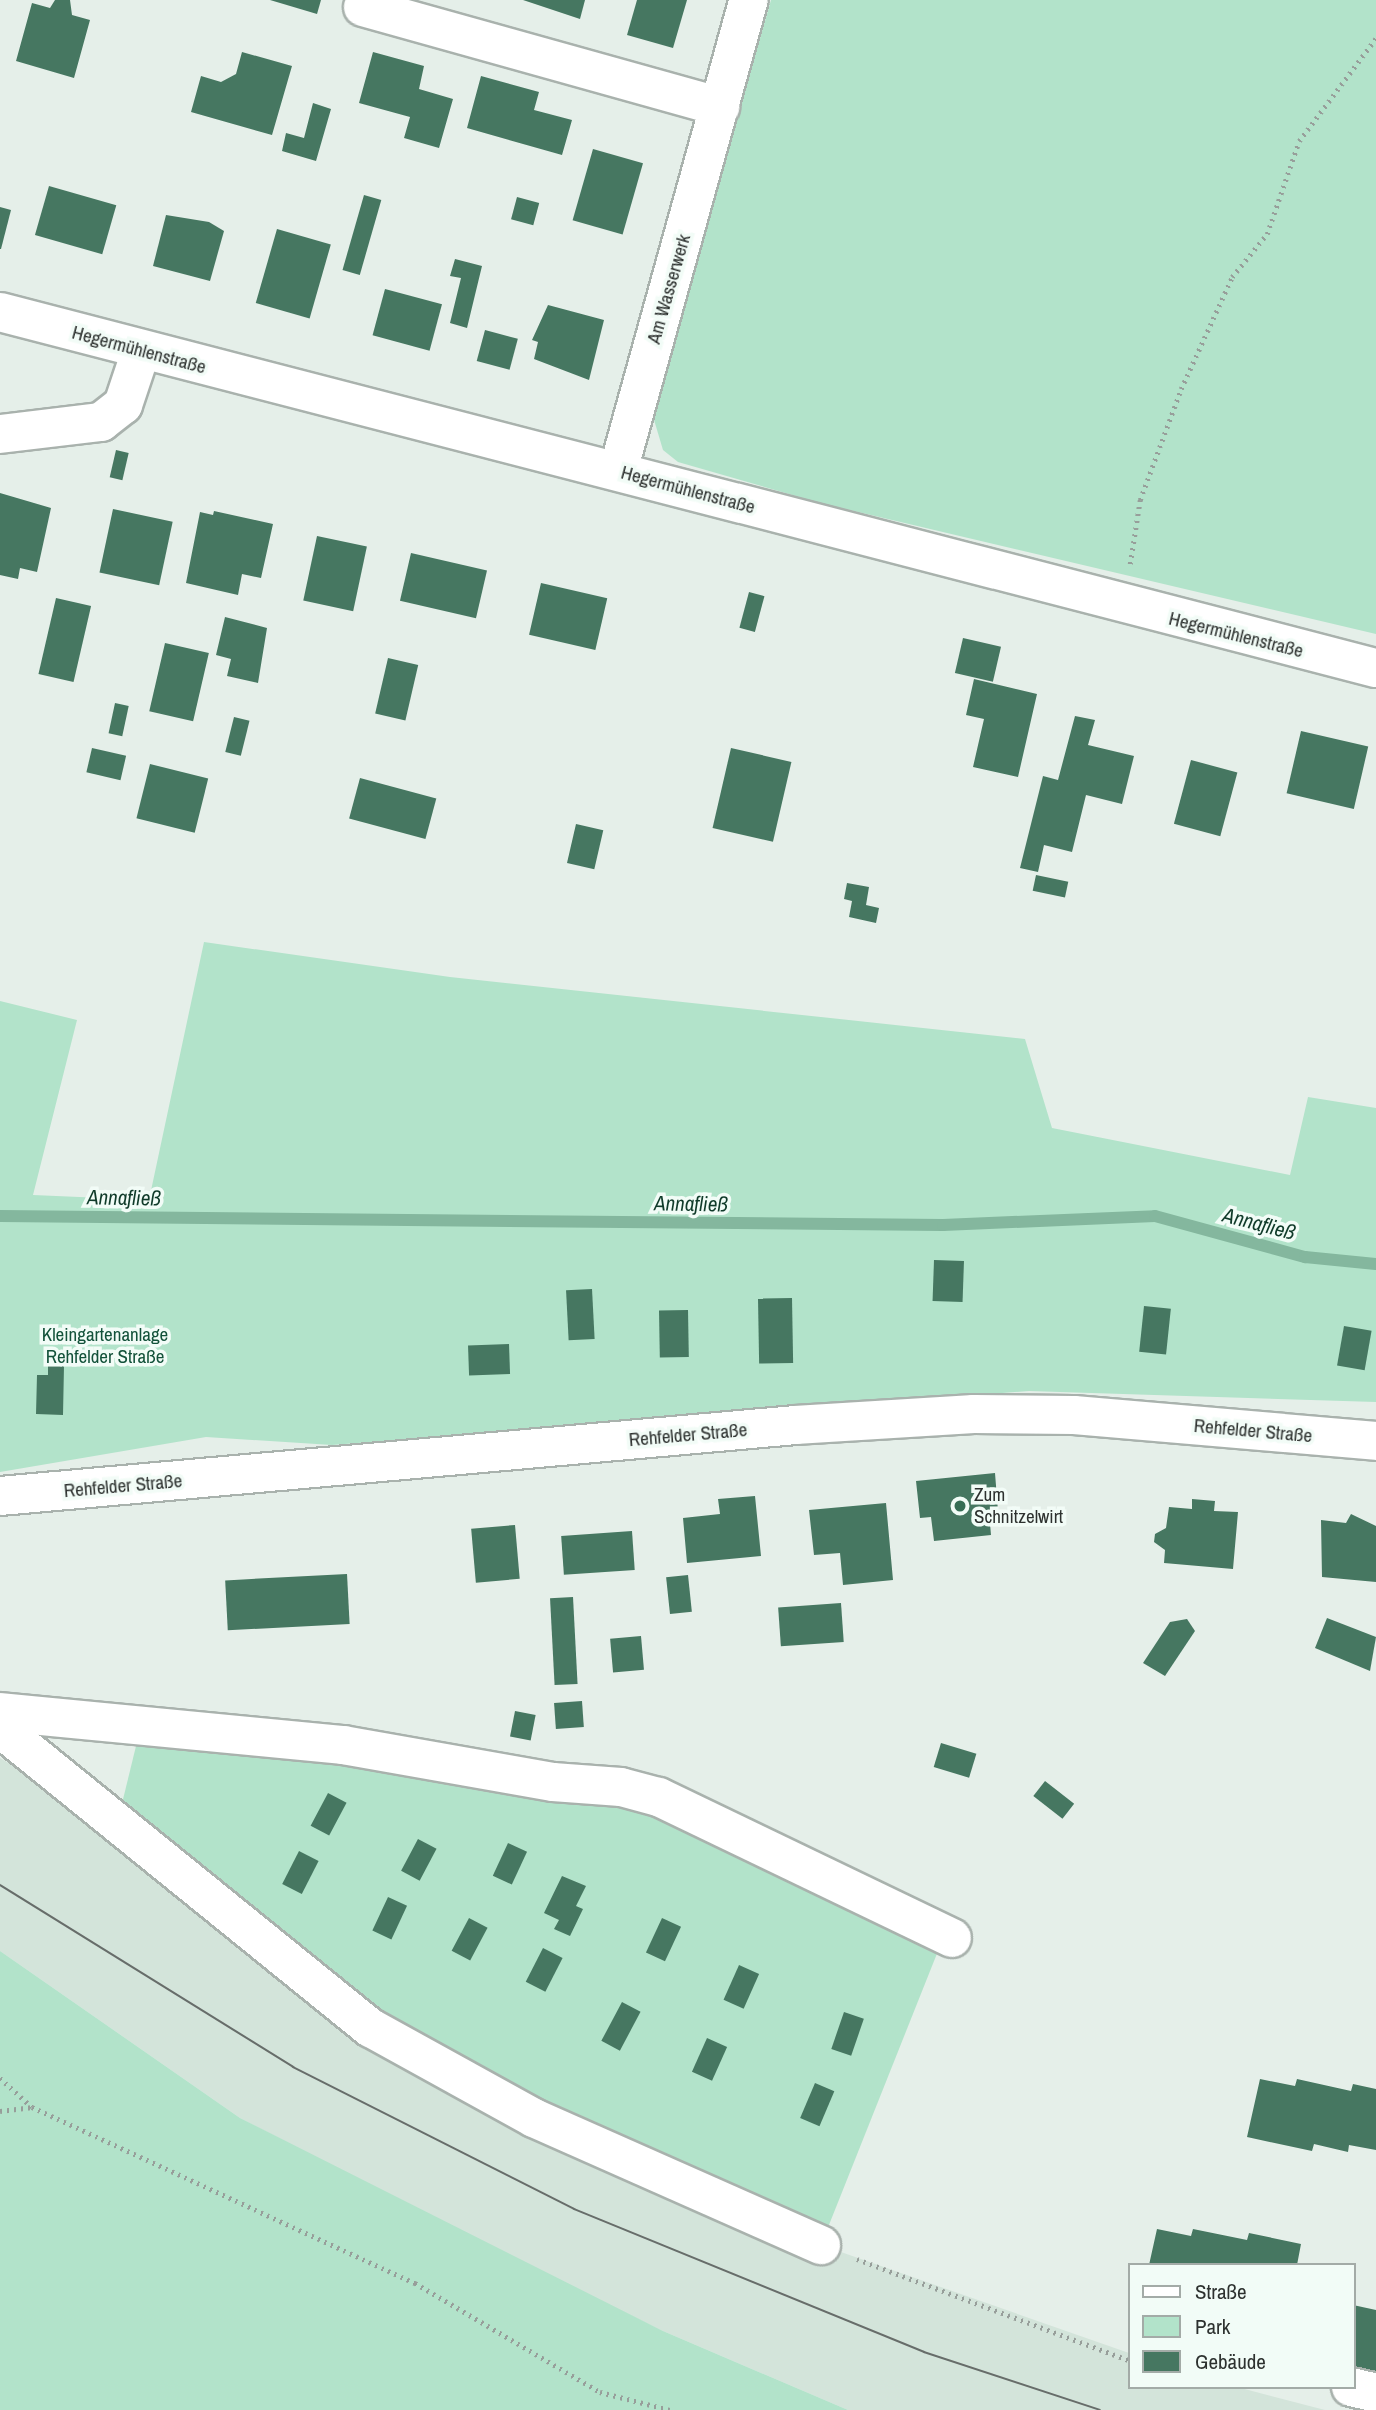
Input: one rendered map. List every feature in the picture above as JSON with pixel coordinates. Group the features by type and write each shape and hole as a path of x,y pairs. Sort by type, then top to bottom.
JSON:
{"street":[{"name":"Am Wasserwerk","path":"618,471 749,0"},
{"path":"363,7 720,107"},
{"name":"Hegermühlenstraße","path":"0,312 141,351 618,471 1123,606 1376,668"},
{"path":"0,434 102,422 123,405 141,351"},
{"name":"Rehfelder Straße","path":"0,1496 795,1424 974,1414 1074,1415 1376,1441"},
{"path":"0,1712 343,1745 553,1782 621,1787 659,1797 952,1938"},
{"path":"0,1728 371,2028 534,2118 821,2245"},
{"path":"1355,2388 1376,2393"}],"path":[{"path":"1123,606 1140,500 1181,389 1232,277 1267,234 1299,141 1376,38"},
{"path":"0,2078 32,2107 415,2283 600,2392 670,2410"},
{"path":"0,2112 32,2107"},
{"path":"821,2245 1128,2360"}],"shaded area":[{"path":"0,1758 821,2245 1128,2353 1128,2389 1245,2389 1325,2410 848,2410 663,2331 463,2234 240,2118 0,1951"}],"green space":[{"path":"771,0 1376,0 1376,634 820,503 678,462 663,450 652,413"},
{"name":"Kleingartenanlage Rehfelder Straße","path":"204,942 450,977 1025,1039 1052,1128 1290,1175 1308,1097 1376,1108 1376,1402 1029,1391 332,1445 206,1437 0,1472 0,1001 77,1020 33,1195 149,1200"},
{"path":"137,1742 454,1778 670,1815 940,1946 821,2245 371,2028 117,1824"},
{"path":"0,1951 240,2118 663,2331 848,2410 0,2410"}],"building":[{"path":"55,0 70,0 72,15 90,20 74,78 16,61 32,3 50,8"},
{"path":"270,0 321,0 317,14"},
{"path":"523,0 585,0 580,19"},
{"path":"637,0 687,0 673,48 627,35"},
{"path":"242,52 292,66 272,135 191,112 201,76 221,82 236,74"},
{"path":"373,52 424,66 419,89 453,99 439,148 404,138 410,117 359,103"},
{"path":"481,76 539,92 534,110 572,120 562,155 467,128"},
{"path":"313,103 331,109 316,161 282,151 286,133 304,138"},
{"path":"593,149 643,163 623,234 573,220"},
{"path":"49,186 116,205 102,254 35,235"},
{"path":"364,195 381,200 360,275 343,270"},
{"path":"517,197 539,203 533,225 511,219"},
{"path":"0,207 11,210 1,249 0,249"},
{"path":"166,215 209,222 224,231 210,281 153,266"},
{"path":"277,229 331,244 310,318 256,303"},
{"path":"455,259 482,266 467,328 450,323 461,278 450,276"},
{"path":"385,289 442,304 430,351 373,335"},
{"path":"548,305 604,320 589,380 534,359 538,342 532,340"},
{"path":"485,330 518,339 510,370 477,361"},
{"path":"116,450 129,453 122,480 110,477"},
{"path":"0,493 51,508 37,572 20,568 18,579 0,575"},
{"path":"113,509 173,522 159,585 99,573"},
{"path":"214,511 273,524 261,578 242,574 238,595 186,583 200,512 213,515"},
{"path":"317,536 367,547 353,611 303,601"},
{"path":"411,553 487,571 476,618 400,601"},
{"path":"541,583 607,598 595,650 529,635"},
{"path":"749,592 764,596 755,632 739,628"},
{"path":"56,598 91,606 74,682 38,674"},
{"path":"225,617 267,628 258,683 227,676 231,659 216,655"},
{"path":"963,638 1001,647 993,682 955,673"},
{"path":"165,643 209,653 193,721 149,711"},
{"path":"388,658 418,665 405,721 375,714"},
{"path":"974,679 1037,694 1018,777 973,767 984,719 966,715"},
{"path":"115,703 129,706 122,736 109,733"},
{"path":"1075,716 1095,720 1088,745 1134,756 1122,804 1086,795 1072,852 1044,845 1038,872 1020,868 1043,776 1058,780"},
{"path":"234,717 250,721 241,756 225,752"},
{"path":"1301,731 1368,747 1354,809 1287,793"},
{"path":"92,748 126,756 120,780 86,772"},
{"path":"731,748 791,762 773,842 713,828"},
{"path":"1191,760 1237,772 1220,836 1174,824"},
{"path":"150,764 208,779 195,833 136,818"},
{"path":"360,778 436,798 425,839 349,819"},
{"path":"576,824 603,830 594,869 567,863"},
{"path":"1036,875 1068,882 1065,898 1033,891"},
{"path":"847,883 869,887 866,905 879,908 876,923 849,917 852,901 844,899"},
{"path":"934,1260 964,1261 963,1302 933,1301"},
{"path":"592,1289 595,1339 569,1340 566,1290"},
{"path":"792,1298 793,1363 759,1364 758,1299"},
{"path":"1144,1306 1171,1309 1166,1355 1139,1352"},
{"path":"688,1310 689,1357 660,1357 659,1311"},
{"path":"1344,1326 1372,1331 1365,1370 1337,1365"},
{"path":"509,1344 510,1374 469,1375 468,1345"},
{"path":"48,1366 64,1366 63,1415 36,1414 37,1375 48,1375"},
{"path":"995,1473 998,1511 989,1512 991,1535 934,1541 931,1517 920,1518 916,1481"},
{"path":"755,1496 761,1556 687,1563 683,1518 720,1514 718,1499"},
{"path":"1192,1499 1215,1501 1214,1511 1238,1512 1233,1569 1164,1563 1165,1550 1154,1542 1155,1534 1166,1528 1169,1507 1192,1509"},
{"path":"886,1503 893,1580 843,1585 840,1553 814,1555 809,1510"},
{"path":"1351,1514 1376,1526 1376,1582 1322,1577 1321,1520 1346,1523"},
{"path":"515,1525 520,1579 476,1583 471,1529"},
{"path":"632,1531 635,1570 564,1575 561,1536"},
{"path":"347,1574 350,1624 228,1630 225,1580"},
{"path":"688,1575 692,1612 670,1614 666,1577"},
{"path":"573,1597 578,1684 555,1685 550,1598"},
{"path":"841,1603 844,1642 781,1646 778,1607"},
{"path":"1327,1618 1376,1637 1370,1671 1315,1648"},
{"path":"1187,1619 1195,1631 1165,1676 1143,1663 1170,1622"},
{"path":"641,1636 644,1670 613,1673 610,1639"},
{"path":"582,1701 584,1727 556,1729 554,1703"},
{"path":"515,1711 536,1715 531,1741 510,1737"},
{"path":"941,1743 976,1754 969,1778 934,1767"},
{"path":"1045,1781 1074,1804 1062,1819 1033,1796"},
{"path":"328,1793 347,1803 329,1836 311,1826"},
{"path":"418,1839 437,1849 420,1881 401,1871"},
{"path":"508,1843 527,1852 512,1885 493,1876"},
{"path":"299,1851 319,1861 302,1894 282,1884"},
{"path":"562,1876 586,1886 576,1906 583,1909 570,1936 554,1929 559,1920 544,1913"},
{"path":"388,1897 407,1906 391,1939 372,1931"},
{"path":"469,1918 488,1928 470,1961 452,1951"},
{"path":"662,1918 681,1927 665,1961 646,1952"},
{"path":"543,1948 563,1958 545,1992 526,1982"},
{"path":"739,1965 759,1974 744,2009 724,2000"},
{"path":"622,2002 641,2012 620,2051 601,2041"},
{"path":"844,2012 864,2019 851,2056 831,2049"},
{"path":"707,2038 727,2047 712,2081 692,2072"},
{"path":"1260,2079 1295,2086 1297,2079 1351,2091 1353,2084 1376,2089 1376,2150 1349,2145 1348,2152 1314,2144 1312,2151 1247,2137"},
{"path":"815,2083 834,2091 819,2126 800,2118"},
{"path":"1157,2229 1191,2236 1193,2229 1247,2240 1249,2233 1301,2244 1297,2263 1149,2263"},
{"path":"1355,2305 1376,2310 1376,2372 1355,2367"}],"waterway":[{"name":"Annafließ","path":"0,1216 943,1225 1155,1216 1305,1257 1376,1264"}],"tram line":[{"path":"0,1885 293,2067 574,2209 924,2352 1100,2410"}],"place":[{"name":"Zum Schnitzelwirt","path":"960,1506"}]}
